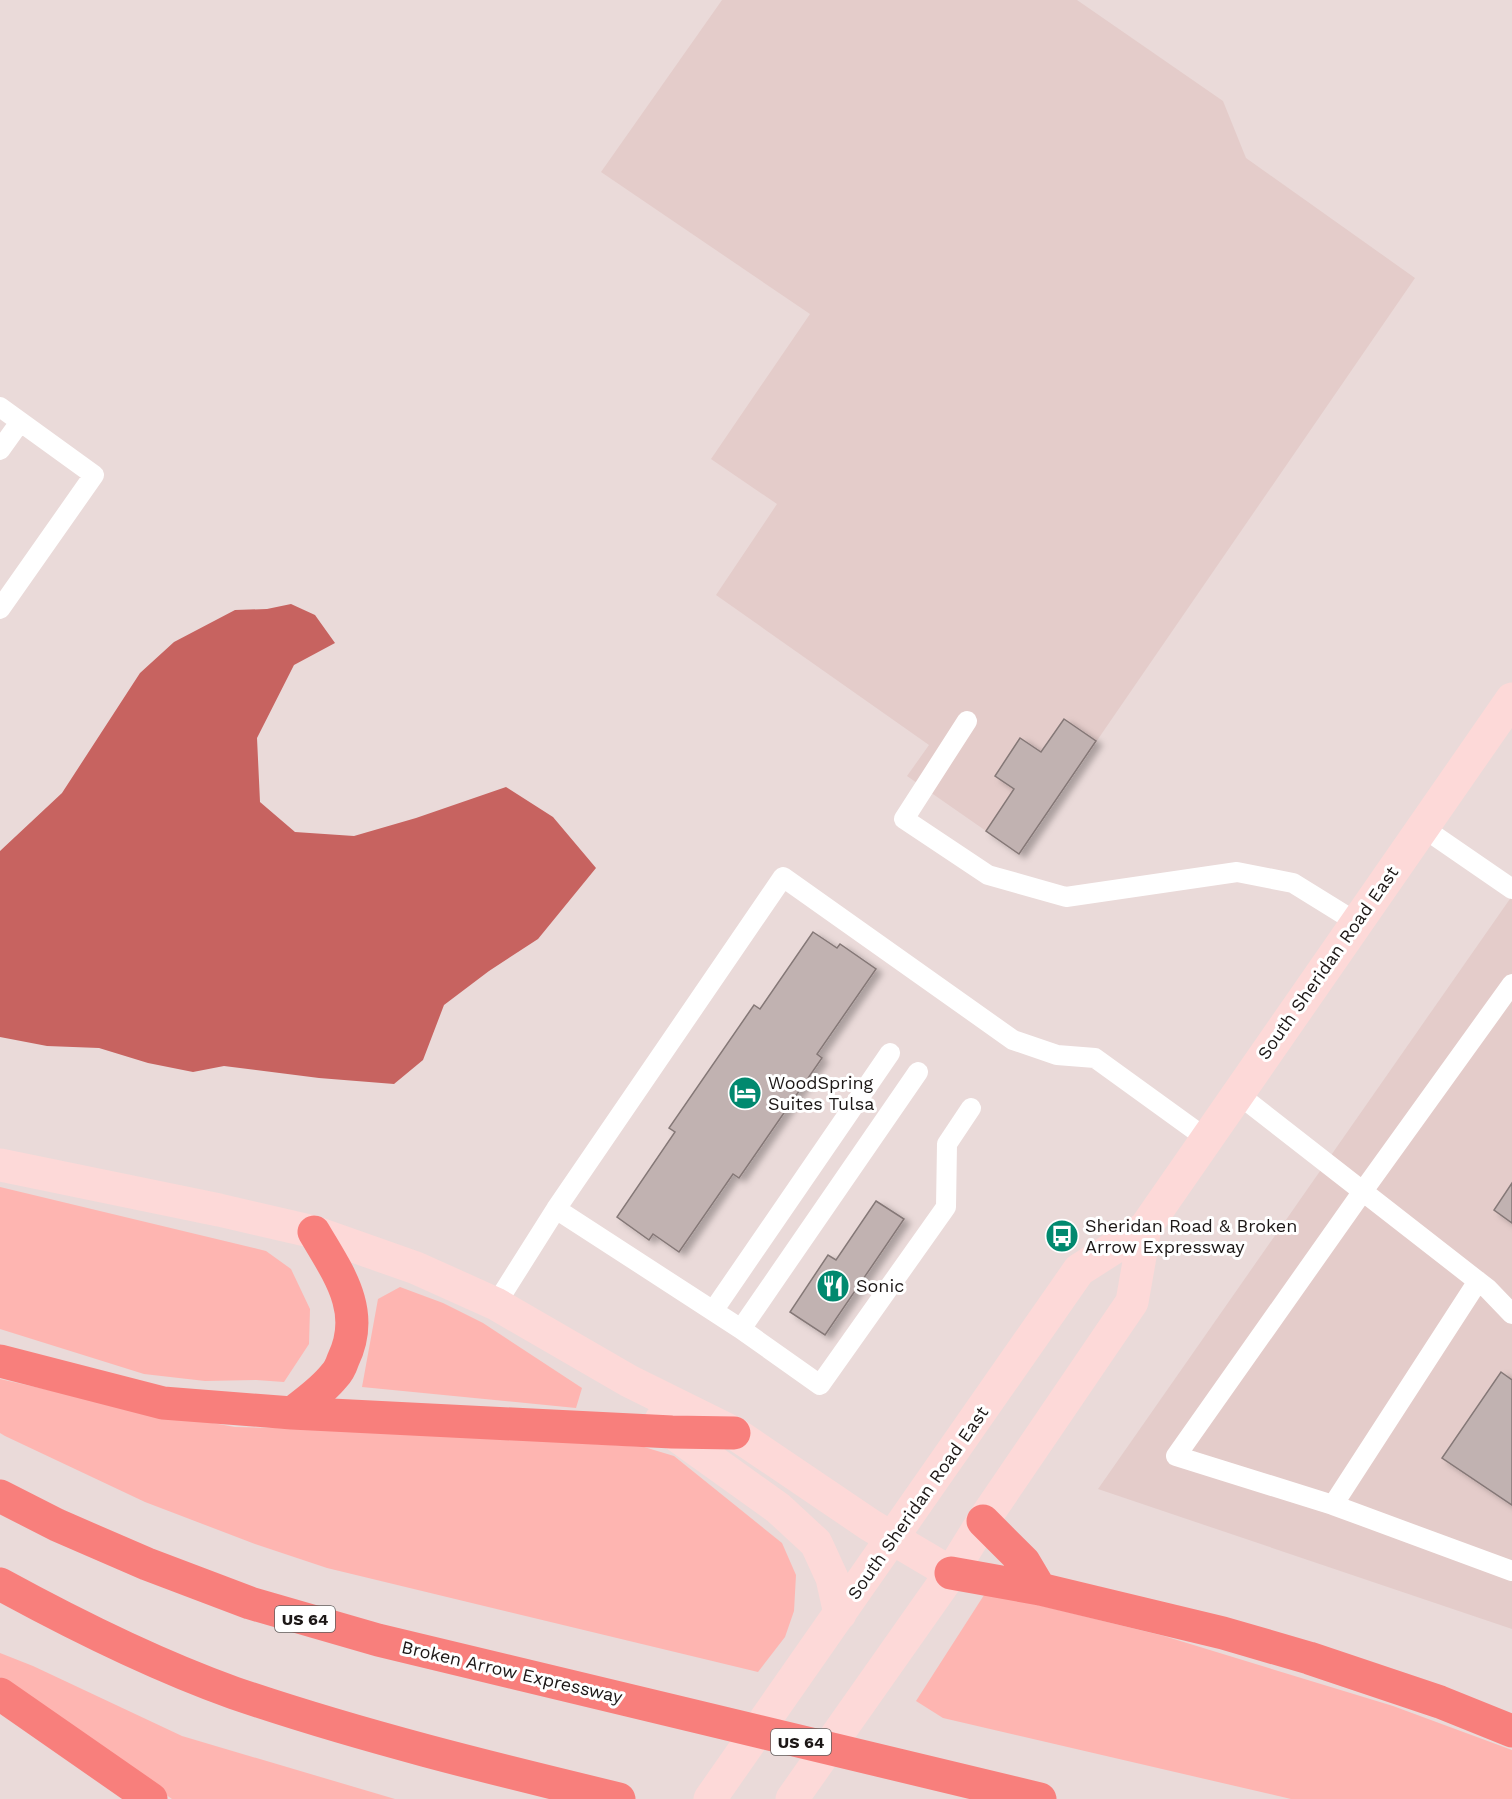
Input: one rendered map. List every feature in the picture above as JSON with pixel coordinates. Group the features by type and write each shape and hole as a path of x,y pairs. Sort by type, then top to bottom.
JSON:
{"highway":[{"path":"292,1413 319,1392 336,1374 348,1351 354,1326 349,1302 339,1275 314,1232"},
{"path":"0,1360 163,1402 292,1413 672,1432 734,1433"},
{"name":"Broken Arrow Expressway","path":"0,1496 57,1525 127,1556 250,1603 378,1640 1040,1799"},
{"path":"983,1521 1024,1562 1040,1589"},
{"path":"951,1573 1040,1589 1223,1633 1309,1658 1440,1702 1512,1731"},
{"path":"0,1584 54,1614 138,1653 233,1692 434,1753 619,1799"},
{"path":"0,1694 151,1799"}],"main road":[{"name":"South Sheridan Road East","path":"710,1799 1079,1270 1145,1228 1512,699"},
{"path":"0,1165 314,1232 416,1268 496,1304 629,1382 734,1433 892,1539 951,1573"},
{"name":"South Sheridan Road East","path":"792,1799 951,1573 983,1521 1132,1302 1145,1228"},
{"path":"629,1382 672,1432 778,1508 816,1544 832,1578 840,1614"}],"lane":[{"path":"0,407 94,475 0,609"},
{"path":"0,450 20,422"},
{"path":"967,721 904,819 988,875 1066,897 1237,872 1293,884 1356,922"},
{"path":"1422,827 1512,889"},
{"path":"496,1304 556,1209 783,877 1013,1040 1058,1055 1095,1058 1207,1139"},
{"path":"1512,984 1176,1456 1333,1505 1512,1571"},
{"path":"713,1311 890,1053"},
{"path":"741,1329 918,1072"},
{"path":"1238,1094 1478,1281 1512,1314"},
{"path":"556,1209 741,1329 820,1385 946,1207 947,1144 971,1108"},
{"path":"1333,1505 1478,1281"}],"shaded area":[{"path":"722,0 1077,0 1223,101 1246,158 1415,278 1019,854 907,776 929,745 716,595 777,504 711,459 810,314 601,172"},
{"path":"291,604 315,615 335,643 294,665 257,738 260,802 295,832 354,836 416,818 506,787 553,817 596,868 538,939 489,971 444,1005 423,1060 394,1084 319,1078 224,1066 193,1072 148,1063 99,1048 47,1046 0,1037 0,851 62,793 140,673 174,642 235,610 267,609"},
{"path":"1512,896 1512,1629 1098,1489"},
{"path":"0,1187 266,1251 291,1269 310,1309 309,1344 284,1382 205,1381 144,1374 0,1329"},
{"path":"400,1287 443,1303 483,1323 582,1388 576,1408 362,1387 378,1299"},
{"path":"0,1379 128,1408 235,1427 354,1430 644,1447 674,1456 782,1543 796,1575 794,1611 785,1637 758,1672 327,1568 255,1544 145,1502 5,1436 0,1433"},
{"path":"986,1592 1164,1636 1393,1706 1512,1750 1512,1799 1291,1799 943,1718 916,1701"},
{"path":"0,1653 33,1666 182,1736 395,1799 172,1799 0,1677"}],"building":[{"path":"1064,719 1096,741 1019,854 986,831 1014,789 995,776 1020,738 1041,752"},
{"name":"WoodSpring Suites Tulsa","path":"813,932 837,948 840,944 876,969 817,1054 822,1058 739,1178 733,1174 679,1252 653,1234 649,1240 617,1217 675,1132 669,1128 754,1005 760,1009"},
{"path":"1512,1183 1512,1223 1494,1210"},
{"name":"Sonic","path":"876,1201 904,1219 825,1335 790,1312 828,1255 836,1260"},
{"path":"1501,1372 1512,1380 1512,1505 1442,1458"}],"place":[{"name":"WoodSpring Suites Tulsa","path":"745,1093"},
{"name":"Sheridan Road & Broken Arrow Expressway","path":"1062,1236"},
{"name":"Sonic","path":"833,1286"}]}
